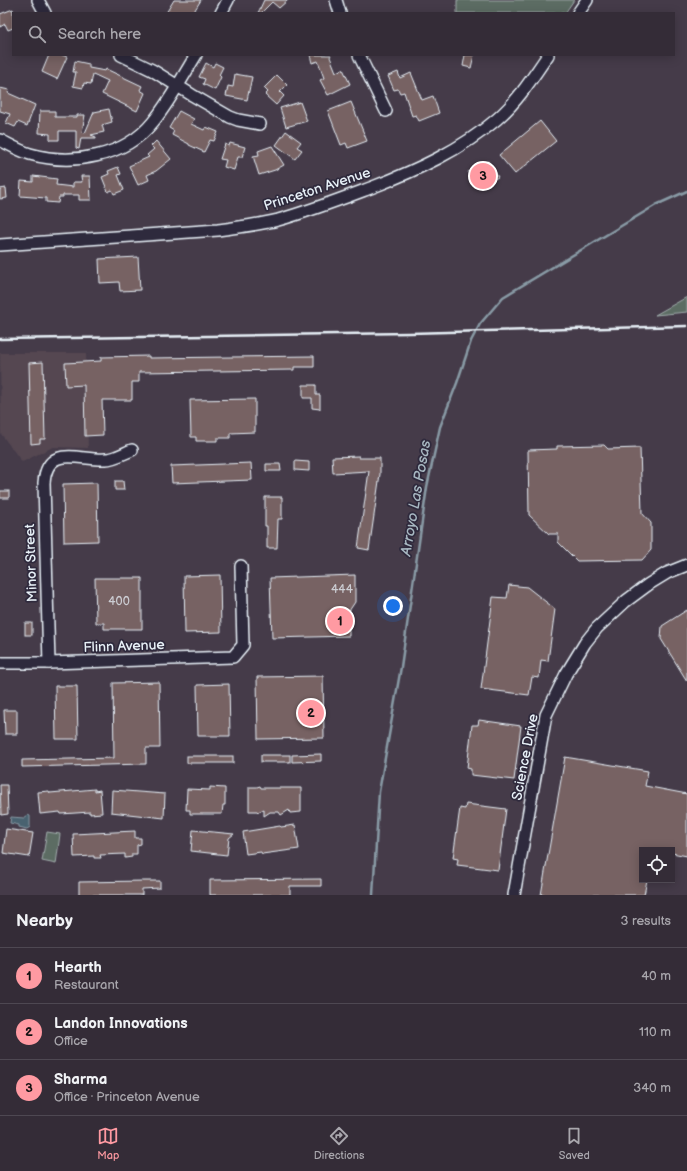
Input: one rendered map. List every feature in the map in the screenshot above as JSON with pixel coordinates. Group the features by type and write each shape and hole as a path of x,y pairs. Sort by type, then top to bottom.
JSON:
{"street":[{"path":"38,0 44,12"},
{"path":"221,12 228,0"},
{"path":"336,0 340,12"},
{"path":"579,12 587,0"},
{"path":"123,56 152,70 230,117 260,124"},
{"path":"0,140 28,154 44,158 71,160 100,155 127,144 153,123 178,86 195,56"},
{"path":"359,56 386,111"},
{"name":"Princeton Avenue","path":"0,245 218,230 255,225 307,212 403,175 451,152 477,135 498,118 525,88 547,56"},
{"name":"Minor Street","path":"49,664 44,472 49,463 57,458 107,459 132,450"},
{"name":"Science Drive","path":"514,895 546,715 566,674 585,642 597,628 626,601 667,573 687,565"},
{"name":"Flinn Avenue","path":"0,663 49,664 233,657 243,645 241,566"}],"shaded area":[{"path":"0,353 86,353 88,448 53,447 22,462 1,434"}],"green space":[{"path":"457,0 574,0 566,12 457,12"},
{"path":"687,297 687,312 655,315"},
{"path":"47,832 60,834 56,864 42,861"}],"water":[{"path":"28,815 30,816 30,827 27,829 10,823 11,817 24,818"}],"building":[{"path":"174,0 201,0 194,12 167,12"},
{"path":"264,0 288,0 279,8 272,2 262,12 258,12"},
{"path":"13,9 12,28 8,30 5,24 0,27 0,14"},
{"path":"49,56 67,57 57,79 42,72"},
{"path":"310,56 330,56 336,72 343,69 350,84 328,95 320,80 324,78 318,61 312,63"},
{"path":"465,56 474,56 471,68 463,66"},
{"path":"75,61 89,64 89,68 105,71 106,69 142,86 140,90 145,93 137,111 102,94 108,81 93,74 91,84 84,83 83,88 73,86 76,72 73,72"},
{"path":"206,63 213,67 215,63 223,67 219,75 221,77 215,90 203,84 205,79 199,77"},
{"path":"398,72 400,78 411,73 422,100 433,96 439,113 419,121 416,115 412,116 404,92 400,93 398,89 394,90 388,76"},
{"path":"235,74 252,77 247,100 226,96 228,86 233,87"},
{"path":"277,75 287,85 280,92 284,96 276,105 265,95 268,92 264,88"},
{"path":"0,88 9,90 8,93 35,105 27,126 18,122 15,127 6,123 10,114 0,111"},
{"path":"300,102 307,121 286,127 280,108"},
{"path":"351,102 367,141 348,148 346,143 341,145 328,111"},
{"path":"109,109 112,122 102,125 104,132 91,135 96,138 81,138 79,149 76,148 76,131 59,131 59,140 50,140 50,134 39,133 40,111 55,111 55,117 77,117 77,115 85,115 82,132 85,133 94,112"},
{"path":"179,111 194,119 191,124 204,130 206,127 218,132 214,141 210,140 204,152 172,135 174,131 169,128"},
{"path":"540,121 556,141 515,174 499,155"},
{"path":"286,131 301,142 297,147 302,150 295,159 276,145"},
{"path":"156,141 171,159 156,171 147,175 149,180 138,185 129,166 149,157 147,155 154,149 151,146"},
{"path":"230,143 245,147 242,157 238,157 234,170 224,167 226,160 220,159 225,144 229,146"},
{"path":"272,146 284,165 275,170 259,175 253,156 259,155 258,151"},
{"path":"488,161 498,177 486,184 484,180 475,185 468,172"},
{"path":"118,167 121,174 118,175 124,190 114,194 112,190 108,192 102,177 109,174 108,171"},
{"path":"33,176 57,179 56,185 73,187 73,182 82,182 81,176 90,176 91,200 79,200 79,195 63,195 63,197 59,197 58,203 46,202 46,198 20,196 21,181 33,182"},
{"path":"6,188 7,198 0,199 0,189"},
{"path":"138,257 140,290 120,291 119,282 100,283 99,259"},
{"path":"149,356 149,358 314,356 314,367 294,367 294,370 139,372 139,382 132,382 132,400 102,400 103,435 85,436 84,385 66,386 65,363 101,361 101,357"},
{"path":"43,362 45,439 40,439 40,443 31,444 29,363"},
{"path":"303,385 316,385 316,395 320,395 320,409 312,408 312,398 303,398"},
{"path":"255,399 255,432 230,433 230,438 217,438 217,441 196,441 196,437 191,437 190,400"},
{"path":"604,445 608,449 640,448 642,513 651,523 651,550 642,560 577,561 558,542 558,534 549,534 529,515 528,450 557,449 557,446"},
{"path":"359,456 359,458 380,458 380,474 369,550 358,548 369,471 333,473 332,457"},
{"path":"295,461 309,462 309,471 295,470"},
{"path":"251,463 252,480 172,483 171,466"},
{"path":"266,464 280,464 281,471 266,471"},
{"path":"115,481 123,481 124,490 115,490"},
{"path":"97,483 98,541 64,542 63,484"},
{"path":"0,491 9,491 9,498 0,498"},
{"path":"265,497 282,497 282,519 278,519 277,548 267,548"},
{"path":"220,575 221,632 185,633 184,576"},
{"path":"355,575 355,602 349,611 349,636 272,638 270,578"},
{"path":"95,578 142,578 142,629 104,629 104,623 96,623"},
{"path":"509,585 527,587 555,609 548,661 541,660 539,678 532,677 529,695 481,689 493,597 507,598"},
{"path":"687,610 687,681 661,639 662,626"},
{"path":"25,623 32,623 32,635 25,635"},
{"path":"323,676 324,738 258,739 257,677"},
{"path":"159,682 160,748 146,748 146,764 22,767 22,760 114,758 113,683"},
{"path":"229,684 230,736 198,736 197,685"},
{"path":"55,686 77,686 78,739 56,739"},
{"path":"4,710 17,710 17,734 5,734"},
{"path":"479,720 521,726 514,780 471,775 471,769 467,768 472,725 478,725"},
{"path":"321,754 321,761 292,762 292,755"},
{"path":"261,755 290,755 290,762 261,762"},
{"path":"187,756 233,756 233,763 187,763"},
{"path":"565,757 648,771 645,786 687,794 687,856 675,854 675,847 639,847 639,883 646,883 644,895 541,895"},
{"path":"0,785 7,785 8,814 1,815"},
{"path":"260,786 261,788 301,788 301,812 290,813 289,810 281,815 279,812 270,812 264,816 264,809 258,812 249,811 249,787"},
{"path":"210,787 225,788 225,805 223,805 222,814 190,814 190,810 186,810 187,789 210,790"},
{"path":"95,789 95,791 100,790 102,813 90,814 90,812 61,814 60,812 40,814 38,792 49,791 50,793"},
{"path":"112,790 165,794 164,818 111,812"},
{"path":"466,804 506,809 498,870 457,865 458,859 453,858 460,808 465,809"},
{"path":"295,825 299,849 262,854 261,852 246,854 243,832"},
{"path":"6,829 33,833 29,857 3,853"},
{"path":"193,830 234,834 229,838 227,855 191,851"},
{"path":"135,831 135,838 141,838 141,844 137,845 137,854 132,854 132,857 125,858 125,854 100,855 101,858 94,858 94,856 74,857 73,834"},
{"path":"321,879 321,886 290,886 290,895 210,895 210,880"},
{"path":"160,881 160,888 142,889 142,895 79,895 79,882"}],"waterway":[{"name":"Arroyo Las Posas","path":"373,895 379,792 401,667 427,487 440,427 471,341 480,324 503,297 656,205 687,191"}],"railway":[{"path":"0,339 410,333 687,326"}],"place":[{"name":"Sharma","path":"483,176"},
{"name":"Hearth","path":"340,621"},
{"name":"Landon Innovations","path":"311,713"}]}
